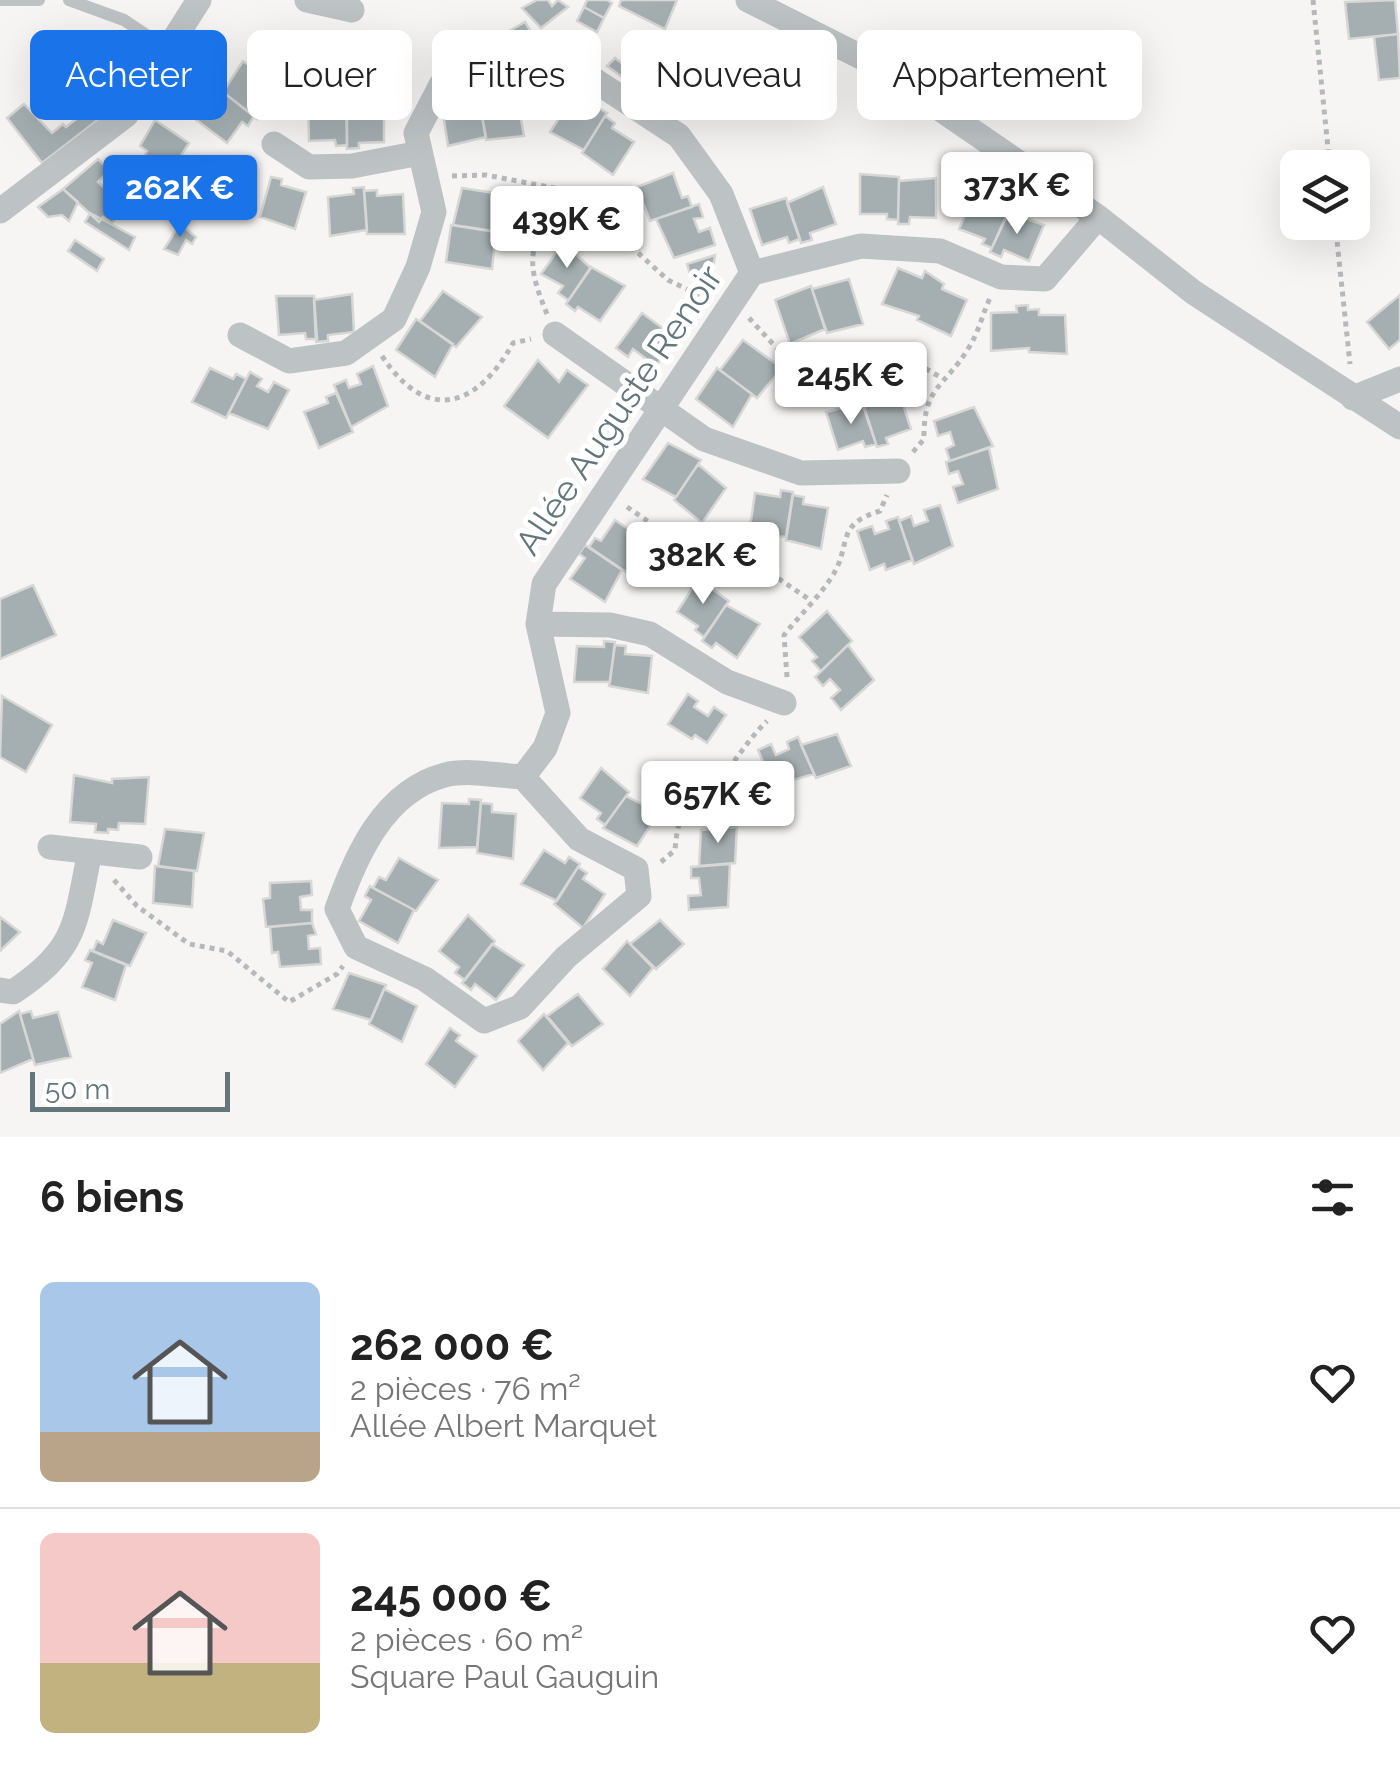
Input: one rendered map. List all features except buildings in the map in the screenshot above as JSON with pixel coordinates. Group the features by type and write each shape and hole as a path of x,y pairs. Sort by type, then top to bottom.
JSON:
{"street":[{"path":"182,30 199,0"},
{"path":"307,0 352,10"},
{"path":"748,0 873,63 1098,217 1193,292 1400,426"},
{"path":"240,335 289,361 346,353 394,319 418,267 434,212 416,133 441,85 504,66 585,74 679,136 722,194 752,273"},
{"path":"0,210 119,120"},
{"path":"274,144 309,167 423,165"},
{"name":"Allée Auguste Renoir","path":"523,776 545,748 558,713 538,624 544,584 752,273 861,246 940,252 1001,278 1045,279 1098,217"},
{"path":"555,334 704,439 801,473 898,471"},
{"path":"1354,398 1400,379"},
{"path":"538,624 610,625 650,634 727,682 784,704"},
{"path":"446,775 523,776 579,839 636,869 638,882 640,896 566,957 520,1006 484,1021 425,979 356,947 337,908 356,855 400,796 446,775"},
{"path":"50,847 140,857"},
{"path":"0,990 12,992 51,966 75,925 90,851"}],"lane":[{"path":"0,0 38,0"},
{"path":"69,0 124,20 139,30"}],"path":[{"path":"1312,0 1328,150"},
{"path":"423,165 560,191 597,216 668,280 731,305 785,356 815,370 874,358 907,358 942,378"},
{"path":"370,336 408,387 427,398 450,402 474,392 495,375 512,343 555,334 531,281 530,259 560,191"},
{"path":"1338,240 1354,398"},
{"path":"604,491 692,551 766,570 811,600"},
{"path":"638,882 675,850 678,822 689,800 731,766 744,744 784,704"},
{"path":"90,851 137,906 189,944 227,951 288,1002 337,974 356,947"}]}
